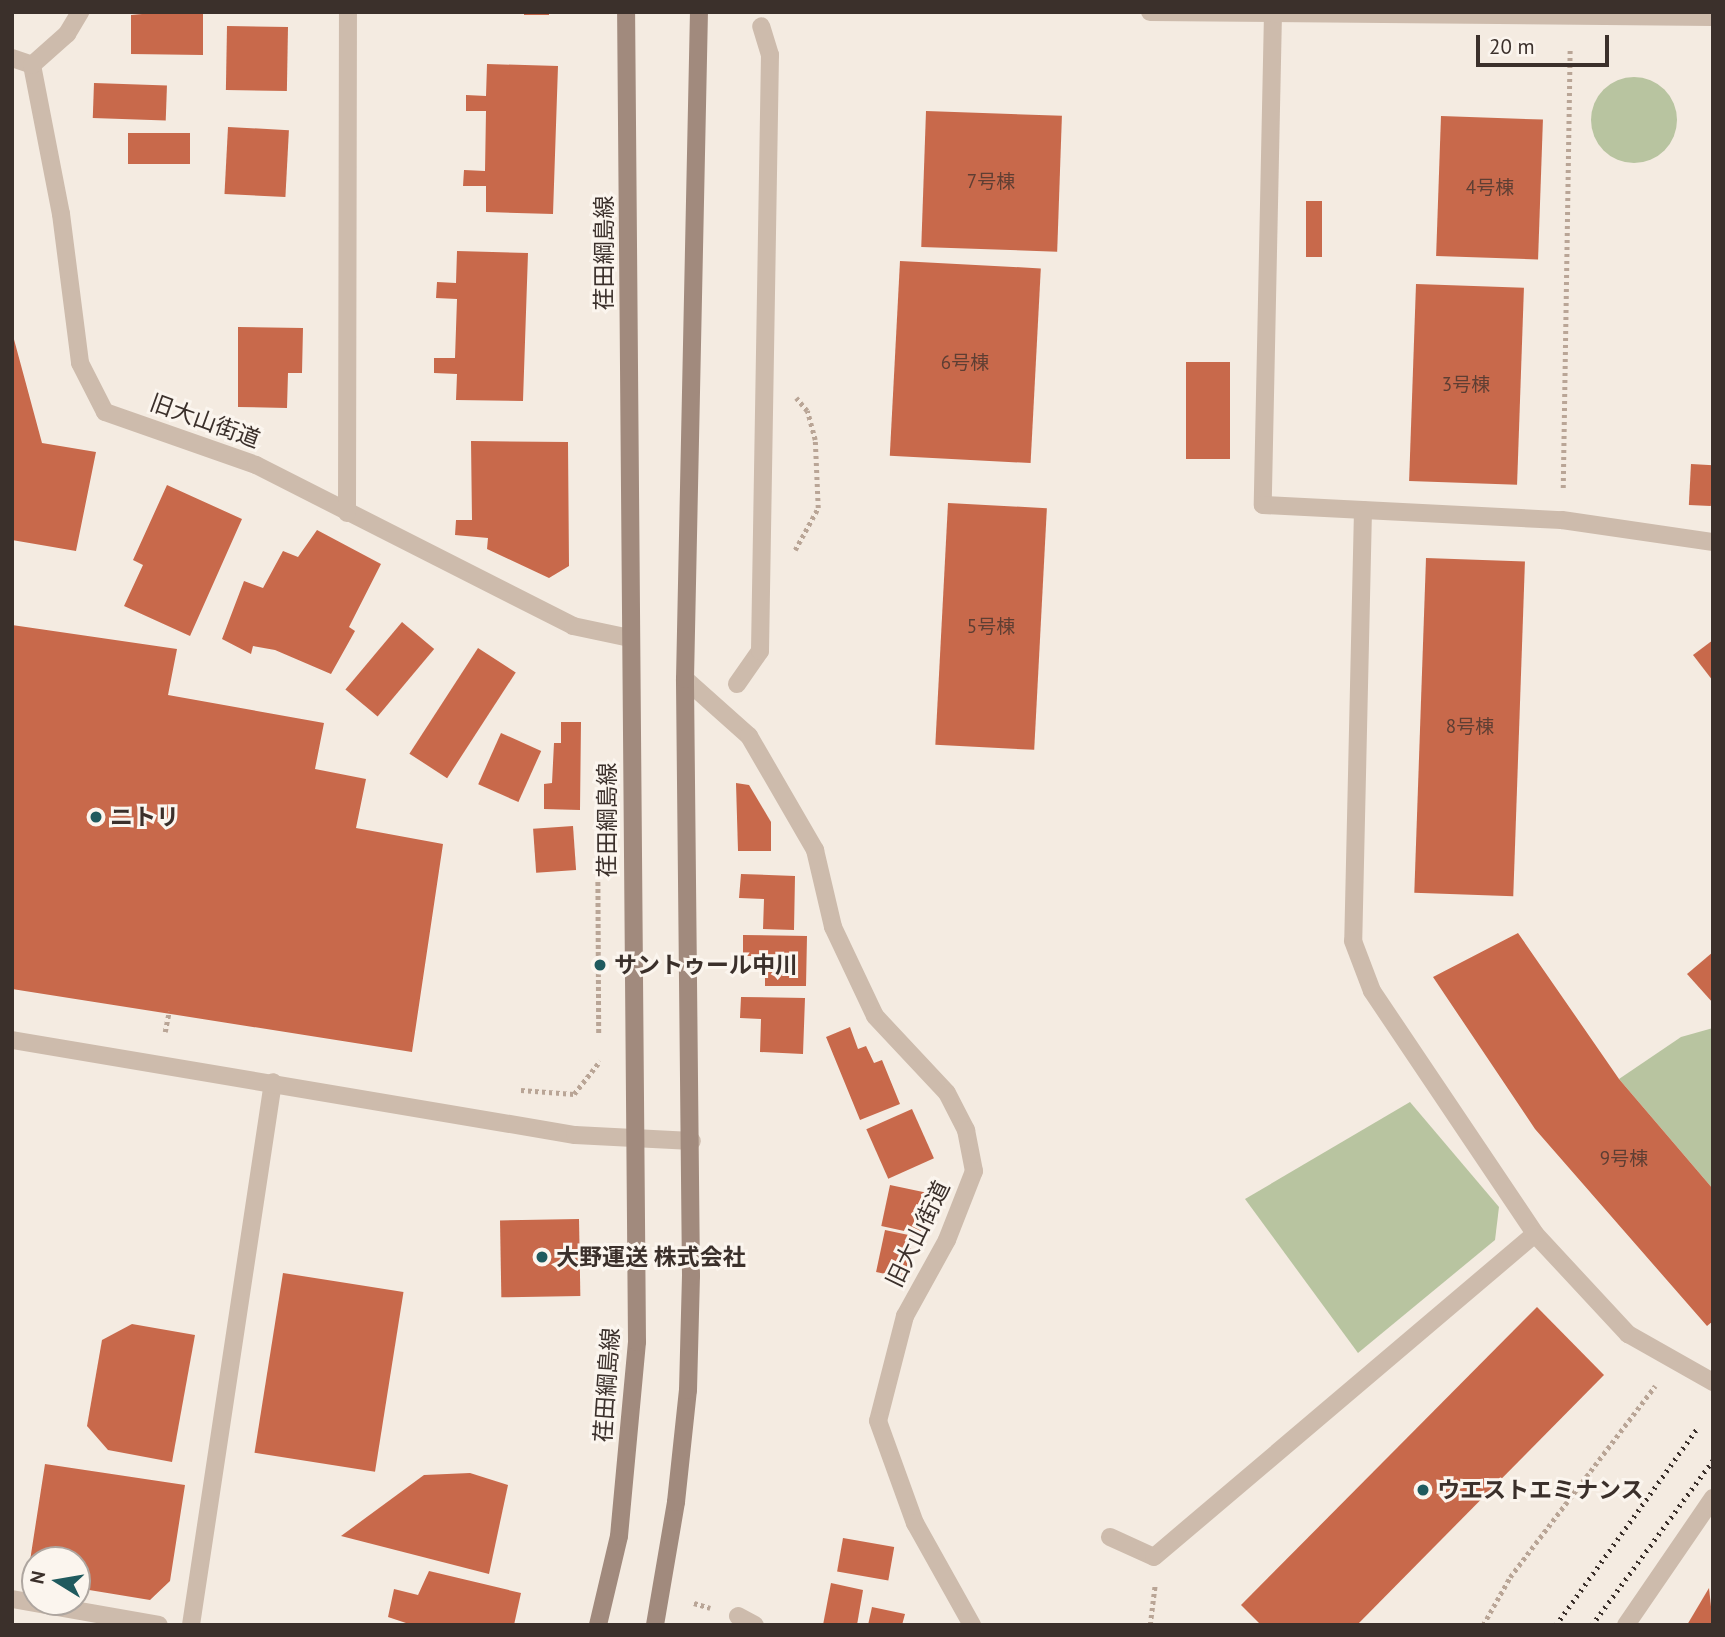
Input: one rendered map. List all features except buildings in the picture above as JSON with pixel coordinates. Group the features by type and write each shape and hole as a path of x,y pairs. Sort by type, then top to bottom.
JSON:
{"main road":[{"name":"荏田綱島線","path":"598,1625 619,1536 637,1342 626,12"},
{"path":"655,1625 676,1502 688,1390 692,1141 685,680 699,12"}],"street":[{"path":"12,58 32,65 67,34 80,12"},
{"path":"347,513 348,12"},
{"path":"1150,12 1713,17"},
{"path":"1273,13 1263,505 1562,520 1713,542"},
{"path":"737,684 760,651 771,55 761,26"},
{"name":"旧大山街道","path":"32,65 61,214 80,363 105,412 256,465 573,626 630,638"},
{"path":"1363,510 1353,941 1372,991 1535,1234 1628,1334 1713,1382"},
{"name":"旧大山街道","path":"685,680 749,736 814,850 833,927 874,1016 947,1093 967,1130 974,1171 947,1240 905,1316 878,1421 915,1523 972,1625"},
{"path":"12,1040 575,1135 692,1141"},
{"path":"191,1625 273,1082"},
{"path":"1110,1537 1154,1557 1535,1234"},
{"path":"1626,1625 1713,1498"},
{"path":"12,1599 159,1625"},
{"path":"737,1616 755,1625"}],"path":[{"path":"1562,520 1570,48"},
{"path":"762,580 803,539 818,508 815,440 807,411 765,364"},
{"path":"598,850 599,1036"},
{"path":"165,1032 169,1011"},
{"path":"152,1030 178,1034"},
{"path":"507,1090 574,1094 600,1064 600,1050"},
{"path":"1483,1625 1510,1577 1674,1360"},
{"path":"694,1604 706,1606"}],"green space":[{"path":"1634,77 1658,84 1670,96 1677,120 1670,144 1658,156 1634,163 1610,156 1598,144 1591,120 1598,96 1610,84"},
{"path":"1713,1028 1713,1189 1619,1079 1681,1037"},
{"path":"1410,1102 1499,1207 1495,1240 1358,1353 1245,1199"}],"railway":[{"path":"1556,1625 1697,1429"},
{"path":"1592,1625 1713,1460"}],"place":[{"name":"ニトリ","path":"96,817"},
{"name":"サントゥール中川","path":"600,965"},
{"name":"大野運送 株式会社","path":"542,1257"},
{"name":"ウエストエミナンス","path":"1423,1490"}]}
